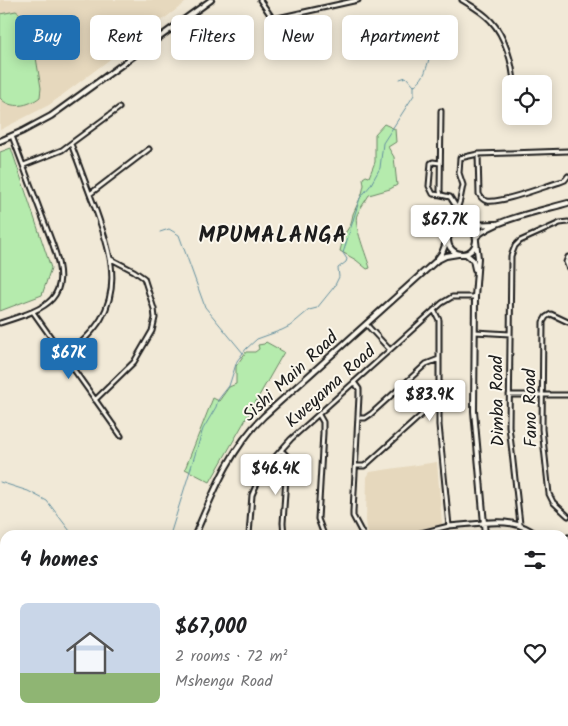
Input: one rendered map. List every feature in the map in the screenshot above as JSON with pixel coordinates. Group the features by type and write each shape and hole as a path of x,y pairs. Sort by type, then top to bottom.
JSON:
{"street":[{"path":"0,141 51,116 211,0"},
{"path":"260,0 273,19 358,0"},
{"path":"462,0 487,18 497,30 509,57 512,75"},
{"path":"24,165 54,154 71,144 119,108"},
{"path":"441,195 442,111"},
{"path":"0,324 33,312 46,305 55,294 60,282 60,268 12,136"},
{"path":"64,357 91,333 102,318 112,288 111,259 106,239 71,144"},
{"path":"90,194 149,149"},
{"path":"456,227 454,219 463,185 459,173 460,158 478,154 568,151"},
{"path":"478,154 480,194 483,199 489,202 506,199 560,182 568,176"},
{"path":"440,163 431,163 430,186 433,194 450,197 457,208"},
{"path":"501,223 456,227 449,235 449,245 455,252 466,254 473,249 476,239 484,230 568,203"},
{"name":"Dimba Road","path":"520,524 509,426 511,264 513,248 520,241 560,223 568,222"},
{"path":"462,226 471,229 476,239 478,258 475,297 475,425 484,530"},
{"name":"Sishi Main Road","path":"197,530 225,468 249,432 264,416 436,261 442,253 449,235"},
{"name":"Sishi Main Road","path":"436,261 446,256 460,254"},
{"path":"466,254 473,260 476,276"},
{"path":"568,257 566,262 568,267"},
{"path":"95,400 134,362 152,331 155,318 154,308 142,276 111,259"},
{"name":"Kweyama Road","path":"249,530 252,494 258,481 281,450 434,310 452,297 475,297"},
{"path":"434,310 440,320 438,406 449,526"},
{"path":"33,312 121,436"},
{"name":"Fano Road","path":"568,322 552,314 547,315 544,319 542,395 542,429 549,494 553,502 568,516"},
{"path":"366,324 390,350"},
{"path":"475,332 510,334"},
{"path":"359,418 365,418 372,414 426,364 439,359"},
{"path":"354,382 359,393 359,418 353,516 360,530"},
{"path":"509,395 568,395"},
{"path":"356,466 367,464 427,410 438,406"},
{"path":"319,415 323,422 323,433 318,519 322,530"},
{"path":"281,450 287,456 284,530"},
{"path":"433,530 449,526 501,522 520,524 530,530"}],"shaded area":[{"path":"0,0 189,0 161,21 161,15 90,15 90,60 109,60 49,105 0,130"},
{"path":"437,462 442,524 418,530 367,530 367,477 370,472"}],"green space":[{"path":"16,11 22,15 15,15 15,60 36,60 41,88 40,97 31,103 15,105 4,102 0,98 0,14"},
{"path":"384,124 395,129 396,142 388,147 394,157 397,185 369,195 357,215 357,226 370,268 367,269 340,251 344,235 351,224 353,214 362,194 363,178 369,177 375,162 375,134"},
{"path":"11,148 51,268 42,295 0,311 0,152"},
{"path":"266,342 284,352 210,482 185,469 213,398 219,401 229,387 236,384 236,366 246,352 255,352 259,349 258,345"}],"waterway":[{"path":"172,530 203,429 218,400 229,386 237,361 257,339 290,326 309,310 317,308 334,287 339,277 338,268 347,259 343,253 360,198 370,186 380,168 383,143 414,95 414,86 424,74 428,60"},
{"path":"400,79 406,77 414,86"},
{"path":"160,232 169,229 179,235 205,307 243,353"},
{"path":"0,482 28,491 47,501 69,530"}],"district":[{"name":"MPUMALANGA","path":"273,234"}]}
